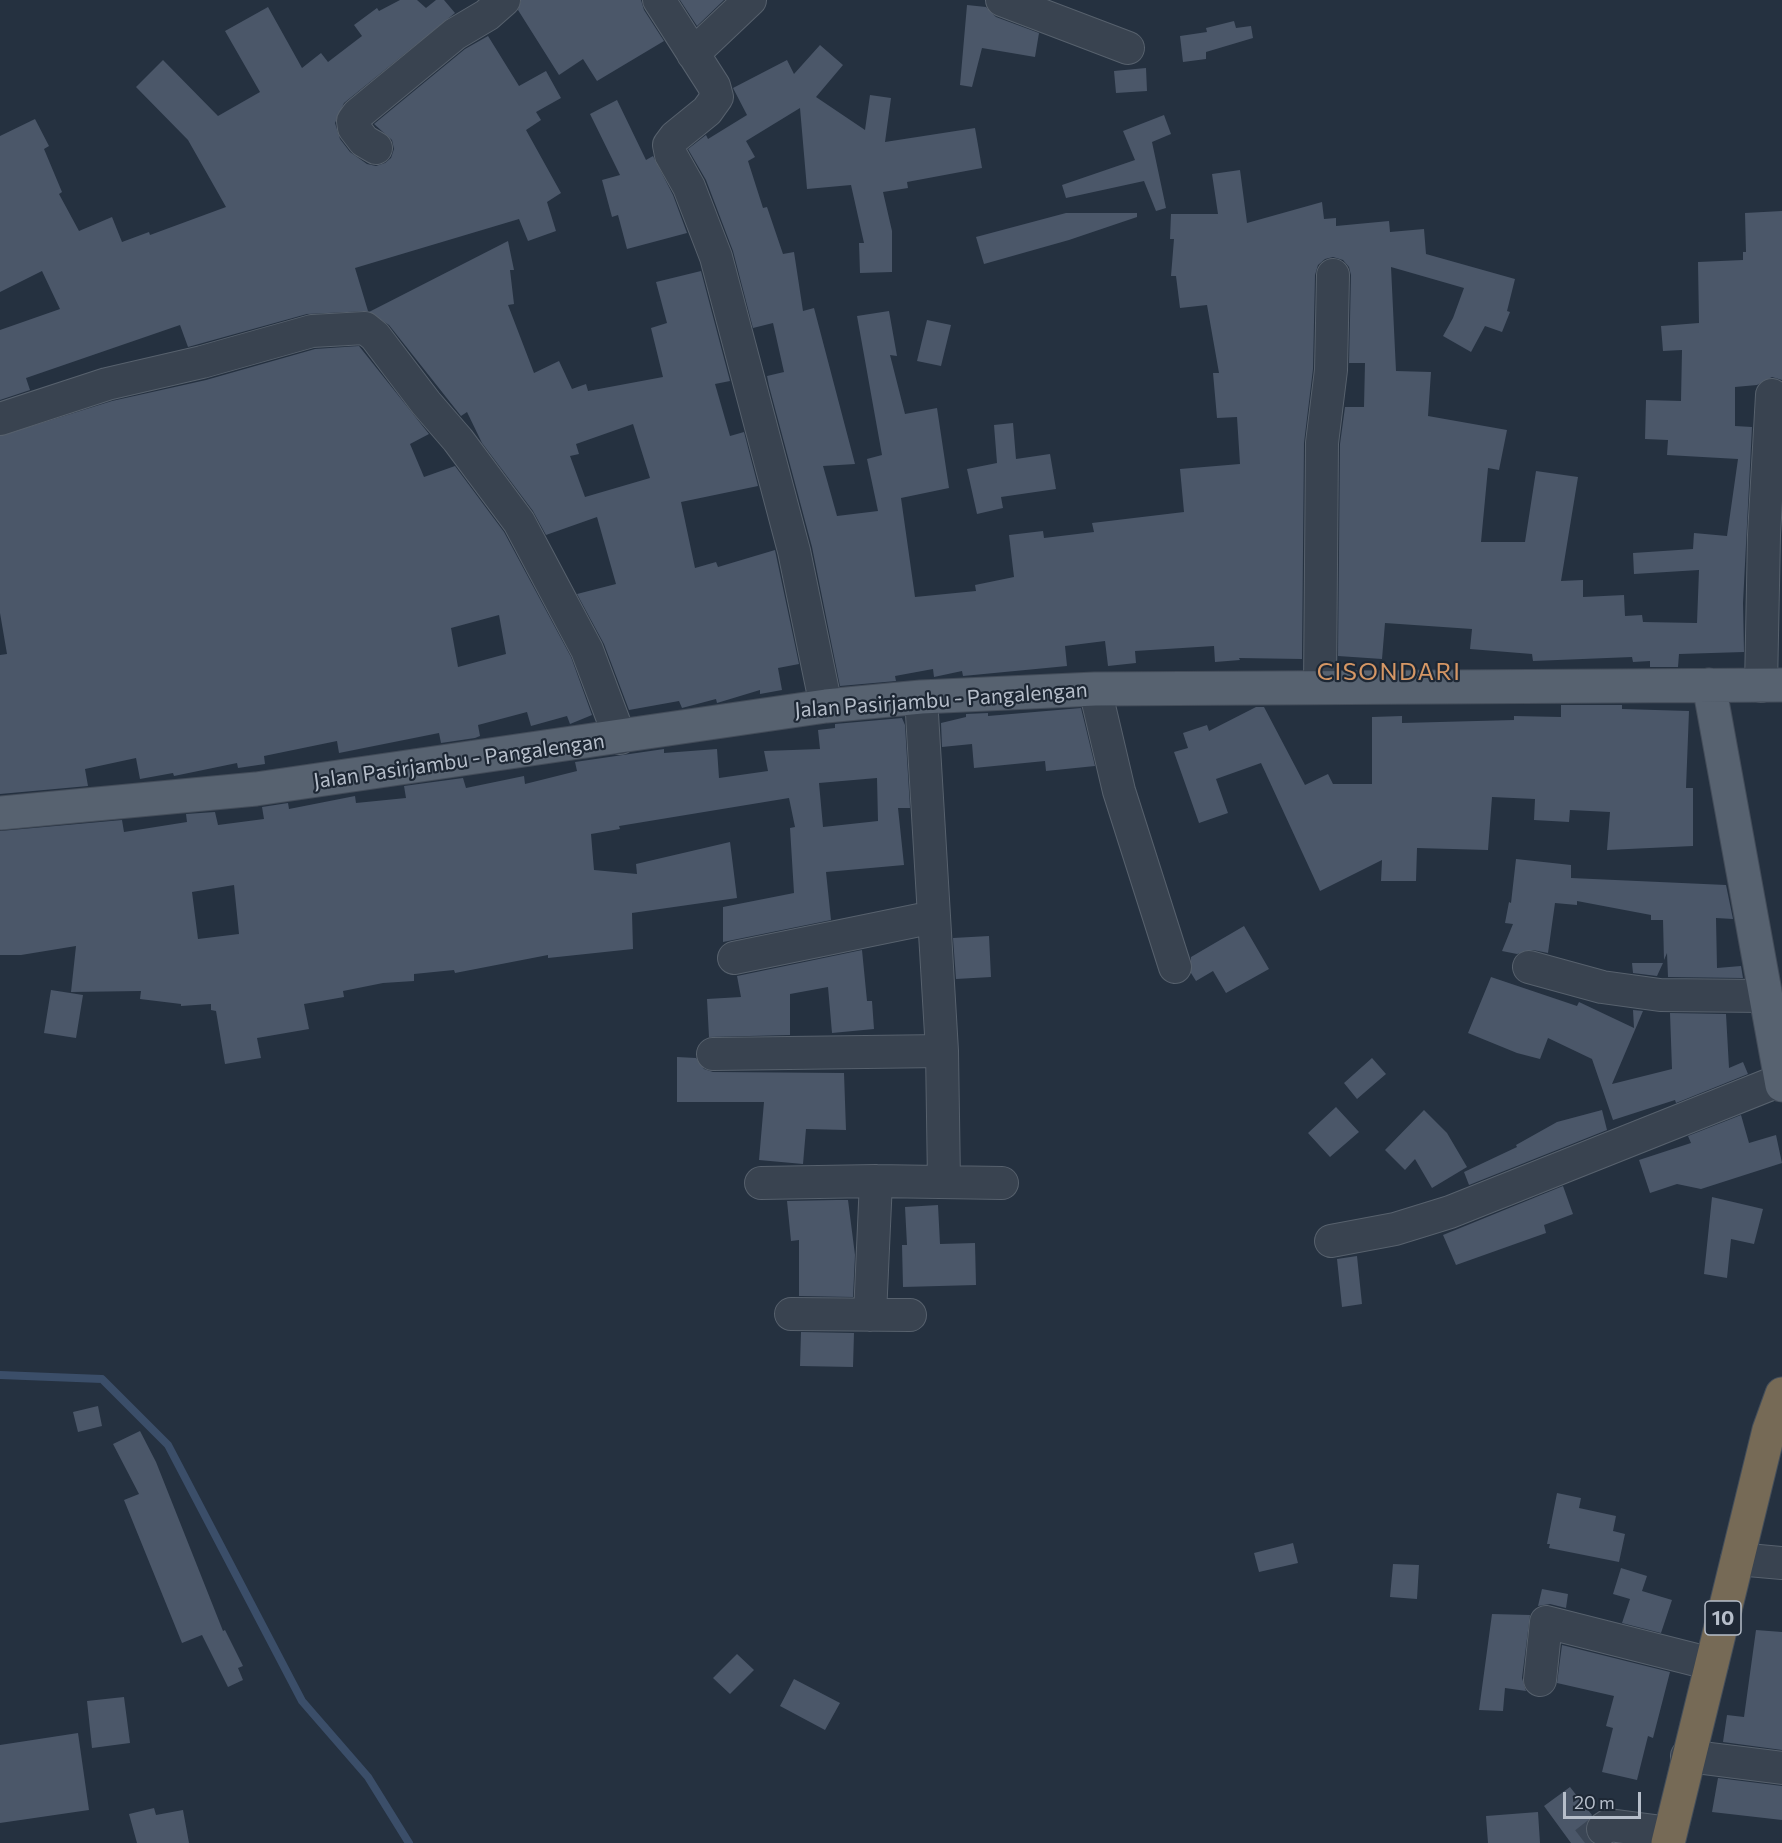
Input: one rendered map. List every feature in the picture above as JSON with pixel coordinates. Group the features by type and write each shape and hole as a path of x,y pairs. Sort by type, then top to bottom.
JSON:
{"highway":[{"name":"10","path":"1669,1838 1687,1756 1737,1559 1776,1431 1782,1394"}],"main road":[{"path":"1709,686 1781,1083"},
{"name":"Jalan Pasirjambu - Pangalengan","path":"0,813 256,789 620,738 826,706 921,697 1095,689 1771,686"}],"street":[{"path":"376,148 364,141 354,128 353,121 358,114 454,34 488,15 504,0"},
{"path":"659,0 714,86 717,97 707,111 675,137 669,145 670,155 689,187 716,258 794,550 826,706"},
{"path":"693,54 750,0"},
{"path":"1002,0 1128,48"},
{"path":"1320,687 1322,443 1331,370 1333,275"},
{"path":"0,419 107,384 202,362 312,331 364,328 375,336 426,403 458,440 519,522 587,650 620,738"},
{"path":"1771,686 1764,535 1772,395"},
{"path":"1095,689 1119,791 1175,967"},
{"path":"921,697 942,1051 944,1182"},
{"path":"734,958 934,917"},
{"path":"1529,967 1602,987 1649,993 1765,996"},
{"path":"712,1054 942,1051"},
{"path":"1331,1241 1395,1229 1450,1212 1781,1083"},
{"path":"870,1315 876,1181"},
{"path":"761,1183 876,1181 1002,1183"},
{"path":"791,1314 910,1315"},
{"path":"1737,1559 1782,1563"},
{"path":"1540,1680 1546,1622 1712,1664"},
{"path":"1687,1756 1782,1768"},
{"path":"1603,1829 1609,1825 1669,1838"}],"building":[{"path":"400,0 417,0 426,8 436,0 444,0 455,13 344,103 335,123 340,139 350,152 367,164 376,166 385,163 391,158 394,149 392,140 374,124 465,49 488,36 519,86 546,71 561,98 536,112 541,120 526,130 561,193 547,202 556,231 528,241 519,219 355,268 368,311 307,314 188,347 180,325 26,378 30,390 0,400 0,330 60,309 42,271 0,292 0,136 35,119 49,146 44,149 62,192 59,194 79,231 112,217 122,242 149,232 150,235 226,207 188,140 136,87 163,60 218,116 260,92 225,31 268,7 302,68 321,53 328,62 362,36 354,25 377,8 379,11"},
{"path":"521,0 641,0 644,10 664,41 597,81 583,59 559,75 518,10"},
{"path":"680,0 724,0 697,26"},
{"path":"967,5 986,7 996,17 1039,33 1035,57 982,48 972,87 960,85"},
{"path":"1234,21 1236,28 1251,26 1253,38 1206,52 1206,59 1183,62 1180,36 1207,32 1206,28"},
{"path":"820,45 843,65 816,97 865,130 870,95 891,98 885,142 975,128 982,168 907,182 908,188 883,192 892,231 892,272 860,273 859,243 864,243 851,185 807,189 800,108 746,141 755,157 748,161 763,208 767,207 783,254 794,252 803,311 814,308 855,464 823,466 837,516 878,511 867,459 882,455 857,316 889,311 897,356 890,355 905,414 937,408 949,488 901,498 915,597 976,591 975,585 1014,577 1009,535 1043,531 1044,538 1094,532 1092,523 1184,512 1180,469 1240,464 1237,417 1217,418 1213,373 1219,373 1207,305 1180,308 1176,276 1171,276 1174,239 1170,239 1171,214 1218,214 1212,174 1240,170 1247,223 1322,202 1324,219 1336,218 1336,226 1389,221 1390,232 1424,229 1426,254 1515,279 1507,311 1510,312 1502,332 1485,326 1471,352 1443,336 1453,318 1464,288 1391,267 1396,371 1431,372 1428,416 1507,430 1499,470 1488,468 1481,542 1525,542 1536,471 1578,477 1561,581 1583,580 1583,597 1624,595 1625,616 1642,615 1643,622 1697,623 1699,570 1634,574 1633,553 1693,549 1694,533 1727,536 1738,459 1667,455 1668,440 1645,439 1646,400 1681,401 1682,350 1663,351 1661,326 1699,323 1698,262 1743,260 1743,252 1746,252 1745,213 1782,211 1782,380 1772,377 1757,385 1735,387 1735,426 1752,427 1743,603 1744,652 1679,654 1678,667 1650,667 1650,661 1633,662 1632,657 1533,661 1532,654 1470,649 1472,629 1385,623 1382,659 1338,656 1340,444 1345,407 1364,407 1365,363 1349,363 1351,275 1349,267 1343,260 1333,257 1325,259 1318,265 1315,275 1313,369 1304,443 1302,659 1239,658 1240,660 1215,662 1214,646 1135,651 1136,663 1108,666 1105,641 1065,646 1067,666 963,676 962,671 934,677 933,669 895,676 896,681 840,686 812,547 767,376 784,372 773,323 753,328 733,251 706,180 688,149 706,135 708,139 747,115 733,88 787,60 794,74"},
{"path":"1146,68 1147,91 1116,93 1114,71"},
{"path":"617,100 646,160 653,156 673,195 687,233 627,249 618,215 612,217 602,180 620,175 590,114"},
{"path":"1164,115 1171,134 1152,142 1166,208 1156,211 1144,181 1066,198 1062,185 1135,160 1123,131"},
{"path":"1066,213 1137,213 1137,217 1069,240 984,264 976,237"},
{"path":"508,241 514,270 510,270 514,304 508,305 534,373 559,361 572,389 586,384 588,391 663,377 651,328 667,323 656,282 701,271 730,381 715,384 730,436 744,432 758,486 681,502 695,568 716,562 718,567 775,550 799,664 778,668 782,690 760,694 760,690 717,703 716,699 682,708 679,701 629,710 604,644 577,594 616,584 597,517 546,535 533,511 482,443 467,412 461,416 389,325 369,312","holes":["633,424 650,478 585,497 570,456 579,454 576,444"]},
{"path":"927,320 951,325 941,366 917,361"},
{"path":"359,346 429,434 410,444 424,477 455,466 504,532 571,657 592,715 570,724 567,716 531,726 527,712 478,725 480,736 475,738 441,743 439,733 339,753 337,741 264,756 265,764 238,768 237,763 174,776 173,773 140,779 136,758 85,769 88,786 0,794 0,655 7,654 0,613 0,436 112,401 206,380 315,349","holes":["499,615 506,654 458,667 451,628"]},
{"path":"1013,423 1016,459 1050,454 1056,489 1001,497 1003,508 977,514 967,469 997,463 994,425"},
{"path":"1561,705 1622,705 1622,709 1689,711 1686,788 1693,788 1693,846 1607,850 1610,812 1570,810 1569,822 1534,820 1535,799 1492,797 1488,850 1417,848 1416,881 1381,881 1382,860 1320,891 1261,763 1216,779 1228,813 1199,823 1174,752 1188,748 1183,733 1207,725 1209,731 1256,707 1264,707 1305,785 1328,774 1333,784 1372,784 1372,717 1402,716 1402,723 1514,720 1514,716 1561,717"},
{"path":"1081,708 1095,766 1046,771 1045,761 974,768 972,744 942,747 941,723 966,717 966,714 988,713 988,716"},
{"path":"902,718 905,725 910,808 898,808 904,865 826,872 831,920 723,942 723,907 794,893 790,828 795,827 789,798 619,826 620,829 591,834 594,870 637,874 636,864 730,842 737,898 632,913 633,949 548,958 548,955 455,973 454,970 414,974 414,981 383,983 343,991 344,997 304,1004 309,1029 257,1038 261,1058 225,1064 216,1011 211,1010 211,1004 181,1006 181,1004 140,999 141,991 71,992 76,946 21,955 0,955 0,831 122,820 124,832 187,822 186,814 215,812 218,825 264,819 262,807 288,803 289,809 355,796 356,803 406,798 404,786 463,778 466,788 524,776 525,784 577,771 575,762 664,749 664,753 717,749 719,778 768,771 764,751 820,749 818,730 835,728 835,724","holes":["877,778 878,821 823,827 819,783","234,885 239,934 198,939 192,892"]},
{"path":"1516,859 1571,865 1571,878 1726,885 1733,919 1716,918 1717,968 1741,966 1743,978 1668,977 1667,953 1664,960 1663,920 1651,920 1651,915 1577,901 1577,905 1555,903 1548,953 1533,950 1517,954 1502,951 1513,924 1505,923 1509,902 1511,903"},
{"path":"1244,926 1269,969 1226,993 1213,971 1196,981 1191,973 1191,957"},
{"path":"989,936 991,977 956,979 953,938"},
{"path":"862,950 867,1001 872,1001 874,1029 832,1033 828,987 790,994 790,1035 709,1037 707,999 741,997 737,976"},
{"path":"1632,963 1663,963 1657,976 1633,973"},
{"path":"1491,977 1577,1006 1579,1002 1634,1028 1633,1010 1643,1011 1612,1084 1672,1069 1670,1013 1726,1014 1729,1068 1743,1062 1748,1074 1676,1103 1675,1100 1613,1120 1592,1059 1548,1038 1540,1059 1517,1053 1468,1033"},
{"path":"51,990 83,995 76,1038 44,1033"},
{"path":"677,1057 696,1058 704,1069 713,1072 844,1073 846,1130 806,1129 803,1164 759,1160 764,1102 677,1102"},
{"path":"1372,1058 1386,1074 1357,1099 1344,1083"},
{"path":"1336,1107 1359,1132 1330,1157 1308,1133"},
{"path":"1424,1110 1447,1133 1467,1167 1432,1188 1415,1159 1405,1170 1385,1150"},
{"path":"1602,1110 1607,1130 1469,1185 1464,1172 1517,1147 1516,1145 1557,1122"},
{"path":"1741,1115 1749,1143 1776,1135 1782,1163 1701,1189 1677,1184 1650,1193 1639,1160 1691,1143 1688,1136"},
{"path":"1563,1186 1573,1214 1544,1225 1546,1233 1456,1265 1443,1235"},
{"path":"1712,1197 1763,1209 1754,1244 1731,1239 1727,1278 1704,1274"},
{"path":"848,1200 855,1255 853,1297 799,1296 799,1240 791,1241 787,1201"},
{"path":"938,1205 940,1244 975,1243 976,1285 903,1287 902,1245 907,1245 905,1207"},
{"path":"1357,1256 1362,1304 1342,1307 1337,1259"},
{"path":"801,1332 854,1333 853,1367 800,1366"},
{"path":"98,1406 102,1426 78,1432 73,1412"},
{"path":"140,1431 156,1462 223,1631 225,1630 243,1666 238,1668 243,1680 228,1687 202,1635 182,1643 124,1500 139,1494 113,1444"},
{"path":"1557,1493 1581,1498 1579,1508 1616,1516 1613,1531 1625,1534 1619,1562 1549,1548 1550,1544 1547,1544"},
{"path":"1293,1543 1298,1563 1259,1572 1254,1553"},
{"path":"1393,1564 1419,1565 1417,1599 1390,1597"},
{"path":"1621,1568 1647,1576 1642,1591 1672,1600 1661,1633 1622,1623 1630,1599 1613,1594"},
{"path":"1542,1589 1568,1594 1566,1608 1550,1604 1538,1606"},
{"path":"1492,1614 1530,1615 1522,1678 1526,1691 1505,1688 1503,1711 1479,1710"},
{"path":"1756,1630 1782,1632 1782,1750 1723,1742 1727,1715 1744,1717"},
{"path":"1562,1645 1670,1672 1653,1738 1648,1736 1637,1780 1602,1772 1613,1728 1606,1726 1614,1696 1557,1683"},
{"path":"737,1654 754,1670 730,1694 713,1678"},
{"path":"794,1679 840,1703 825,1730 780,1706"},
{"path":"124,1697 130,1743 92,1748 87,1701"},
{"path":"78,1733 89,1810 0,1823 0,1745"},
{"path":"1718,1778 1782,1786 1782,1820 1712,1812"},
{"path":"1570,1787 1592,1815 1585,1830 1592,1843 1571,1843 1544,1806"},
{"path":"154,1808 156,1815 183,1810 189,1843 137,1843 129,1814"},
{"path":"1538,1812 1540,1843 1488,1843 1486,1816"}],"waterway":[{"path":"0,1375 102,1379 168,1445 302,1701 368,1777 409,1843"}],"tunnel":[{"path":"1585,1843 1603,1829"}],"district":[{"name":"CISONDARI","path":"1389,672"}]}
